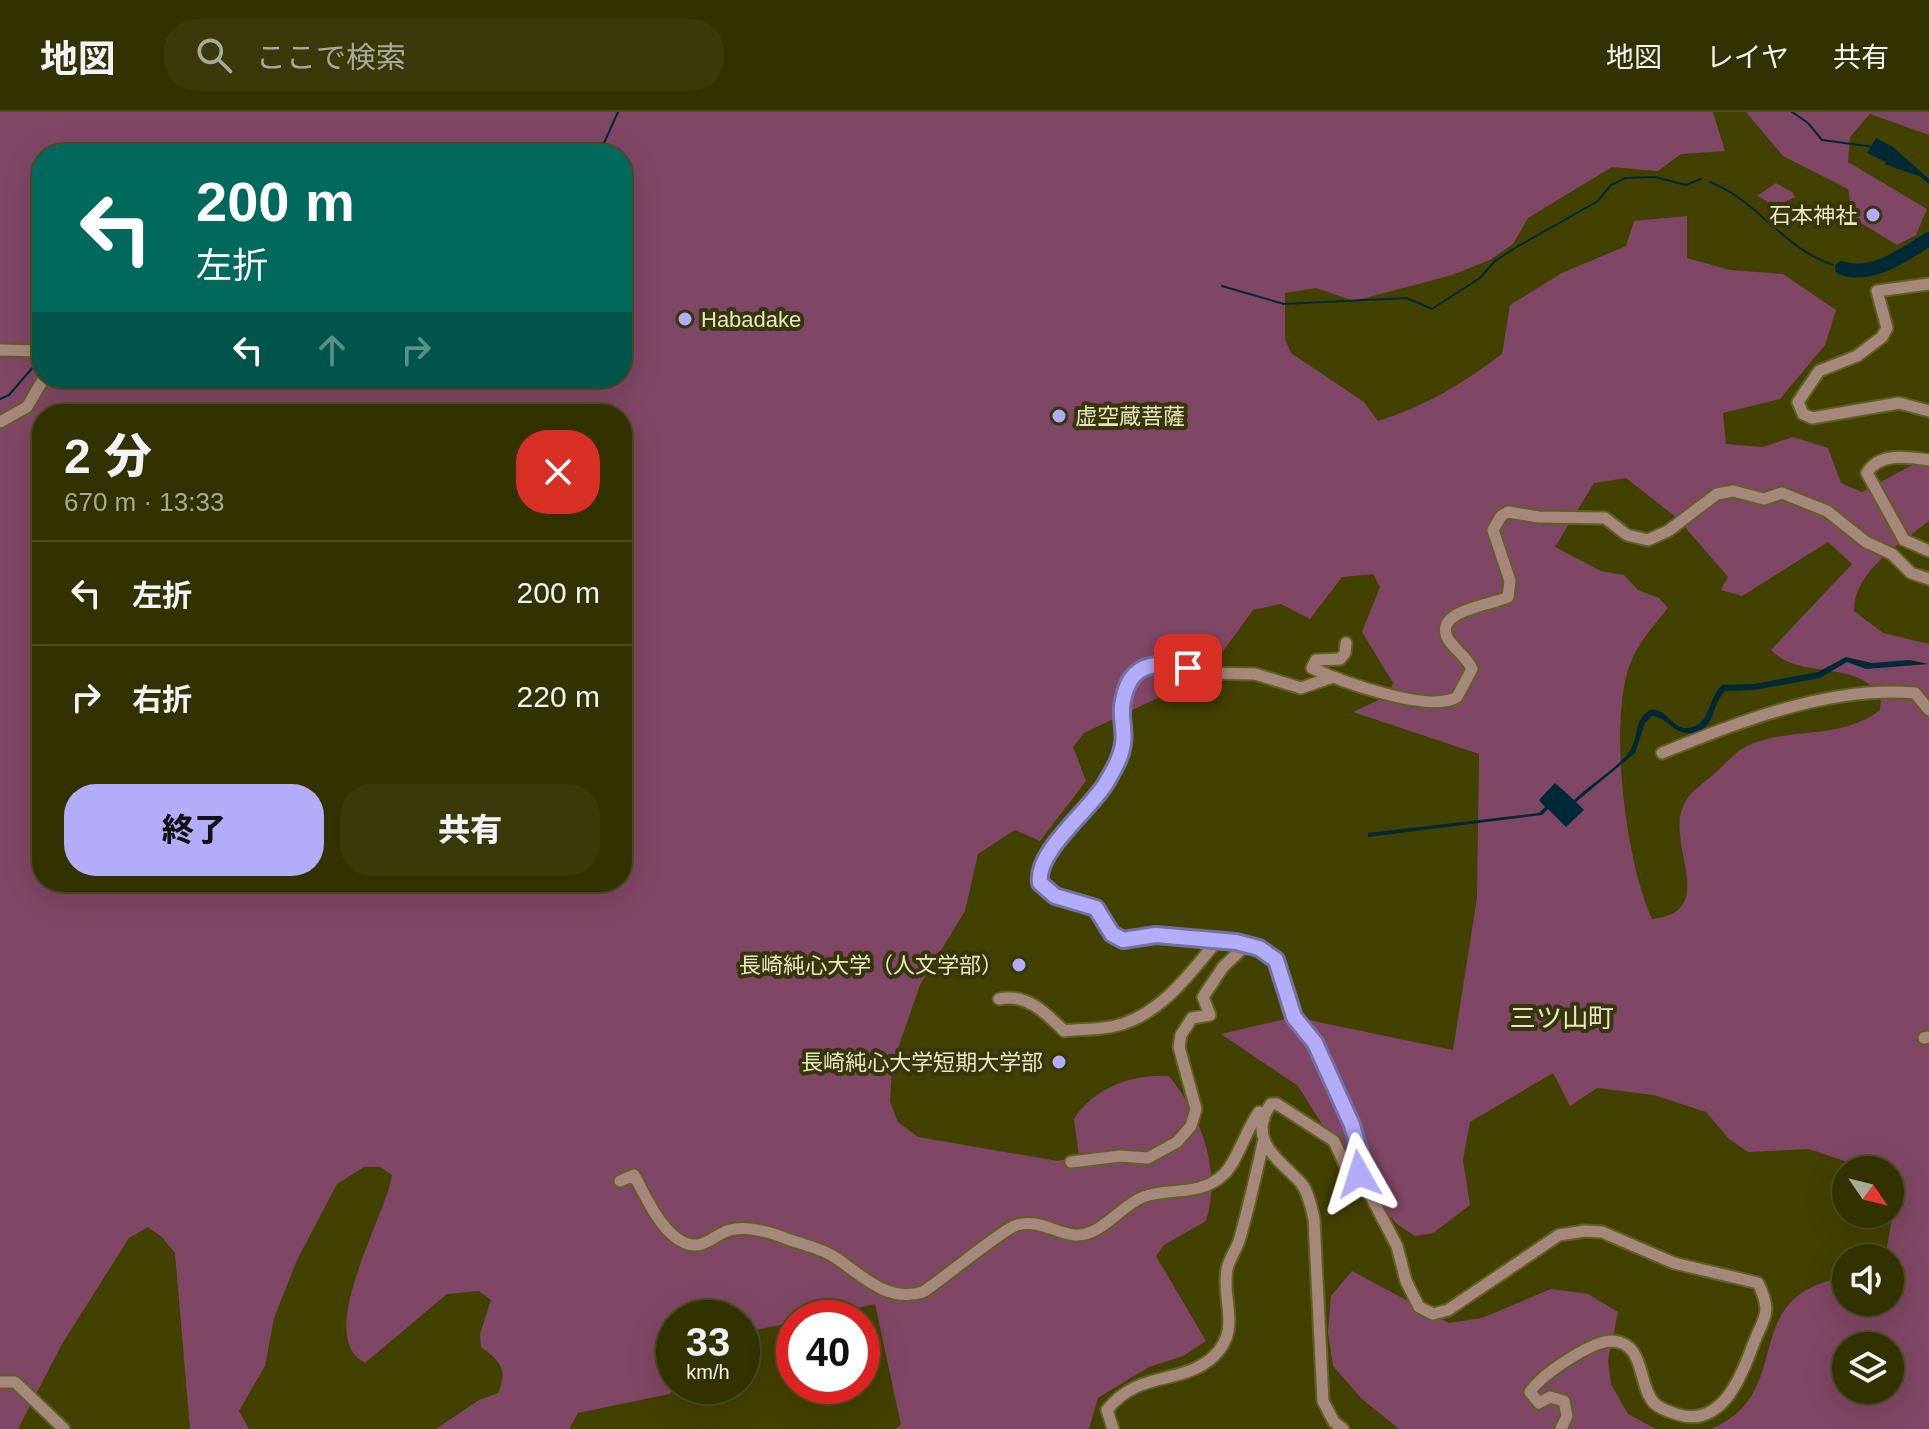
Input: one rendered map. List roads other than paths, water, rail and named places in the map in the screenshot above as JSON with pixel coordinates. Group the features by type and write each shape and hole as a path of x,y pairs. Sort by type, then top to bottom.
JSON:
{"street":[{"path":"1929,284 1877,291 1887,328 1882,337 1857,356 1819,371 1798,402 1803,414 1812,418 1899,403 1929,411"},
{"path":"0,350 32,351"},
{"path":"0,422 27,407 38,388"},
{"path":"1929,460 1889,458 1876,463 1867,473 1904,540 1929,551"},
{"path":"1346,643 1345,653 1340,659 1316,660 1312,668 1333,677 1420,700 1451,701 1457,697 1472,669 1446,636 1445,629 1449,619 1462,611 1508,597 1510,581 1493,536 1496,522 1508,512 1539,517 1605,518 1627,535 1648,540 1668,531 1717,494 1733,491 1764,499 1782,493 1827,511 1866,542 1892,554 1911,573 1929,579"},
{"path":"1333,677 1301,688 1255,674 1208,673 1159,662 1148,664 1133,678 1122,707 1120,757 1100,794 1048,853 1039,877 1046,891 1096,908 1112,934 1123,940 1156,935 1246,945 1259,948 1279,963 1294,1017 1315,1043 1352,1125 1363,1163 1359,1174 1397,1246 1411,1295 1419,1307 1428,1312 1448,1310 1559,1235 1585,1231 1602,1232 1674,1263 1758,1283 1768,1309 1766,1320 1741,1379 1722,1404 1698,1417 1670,1412 1654,1403 1633,1352 1623,1343 1608,1341 1596,1343 1538,1380 1530,1392 1539,1403 1550,1397 1564,1401 1567,1416 1561,1429"},
{"path":"1662,753 1793,709 1883,690 1915,693 1929,710"},
{"path":"999,999 1009,996 1038,1005 1064,1031 1116,1026 1157,1006 1187,978 1216,942"},
{"path":"1071,1162 1120,1156 1148,1158 1177,1142 1191,1126 1196,1109 1183,1065 1181,1035 1192,1018 1210,1015 1203,997 1223,967 1246,945"},
{"path":"1323,1429 1338,1425 1323,1401 1314,1219 1310,1200 1301,1183 1271,1156 1264,1119 1271,1104 1294,1114 1334,1141 1349,1174 1359,1174"},
{"path":"620,1181 634,1175 672,1234 687,1244 701,1245 727,1230 739,1228 775,1234 834,1256 865,1282 907,1297 923,1292 1014,1226 1042,1223 1077,1235 1103,1226 1123,1206 1147,1195 1193,1191 1224,1175 1247,1127 1259,1112 1264,1119"},
{"path":"1113,1429 1107,1410 1120,1393 1198,1366 1225,1342 1230,1328 1227,1269 1252,1197 1265,1134"},
{"path":"0,1382 15,1382 64,1429"}],"water":[{"path":"1876,138 1893,147 1929,179 1929,184 1919,176 1884,164 1886,162 1867,153"},
{"path":"1846,657 1872,663 1909,660 1929,664 1866,669 1847,662 1820,678 1754,690 1725,691 1705,727 1691,733 1680,731 1652,716 1645,723 1635,753 1576,802 1584,810 1566,827 1548,809 1542,815 1368,837 1368,833 1539,813 1545,807 1539,800 1555,783 1574,800 1627,755 1641,718 1650,710 1661,712 1678,726 1688,728 1705,717 1722,685 1754,684 1818,672"}],"waterway":[{"path":"604,144 618,112"},
{"path":"1792,112 1808,123 1822,140 1874,147"},
{"path":"1222,286 1284,304 1407,298 1432,309 1480,278 1495,261 1598,201 1611,185 1626,178 1655,177 1686,185 1701,179"},
{"path":"1710,182 1742,200 1800,248 1833,265"},
{"path":"1842,268 1853,271 1876,268 1929,239"},
{"path":"0,399 9,395 32,368"}],"place":[{"name":"石本神社","path":"1873,215"},
{"name":"Habadake","path":"685,319"},
{"name":"虚空蔵菩薩","path":"1059,416"},
{"name":"長崎純心大学（人文学部）","path":"1019,965"},
{"name":"長崎純心大学短期大学部","path":"1059,1062"}],"district":[{"name":"三ツ山町","path":"1562,1018"}]}
